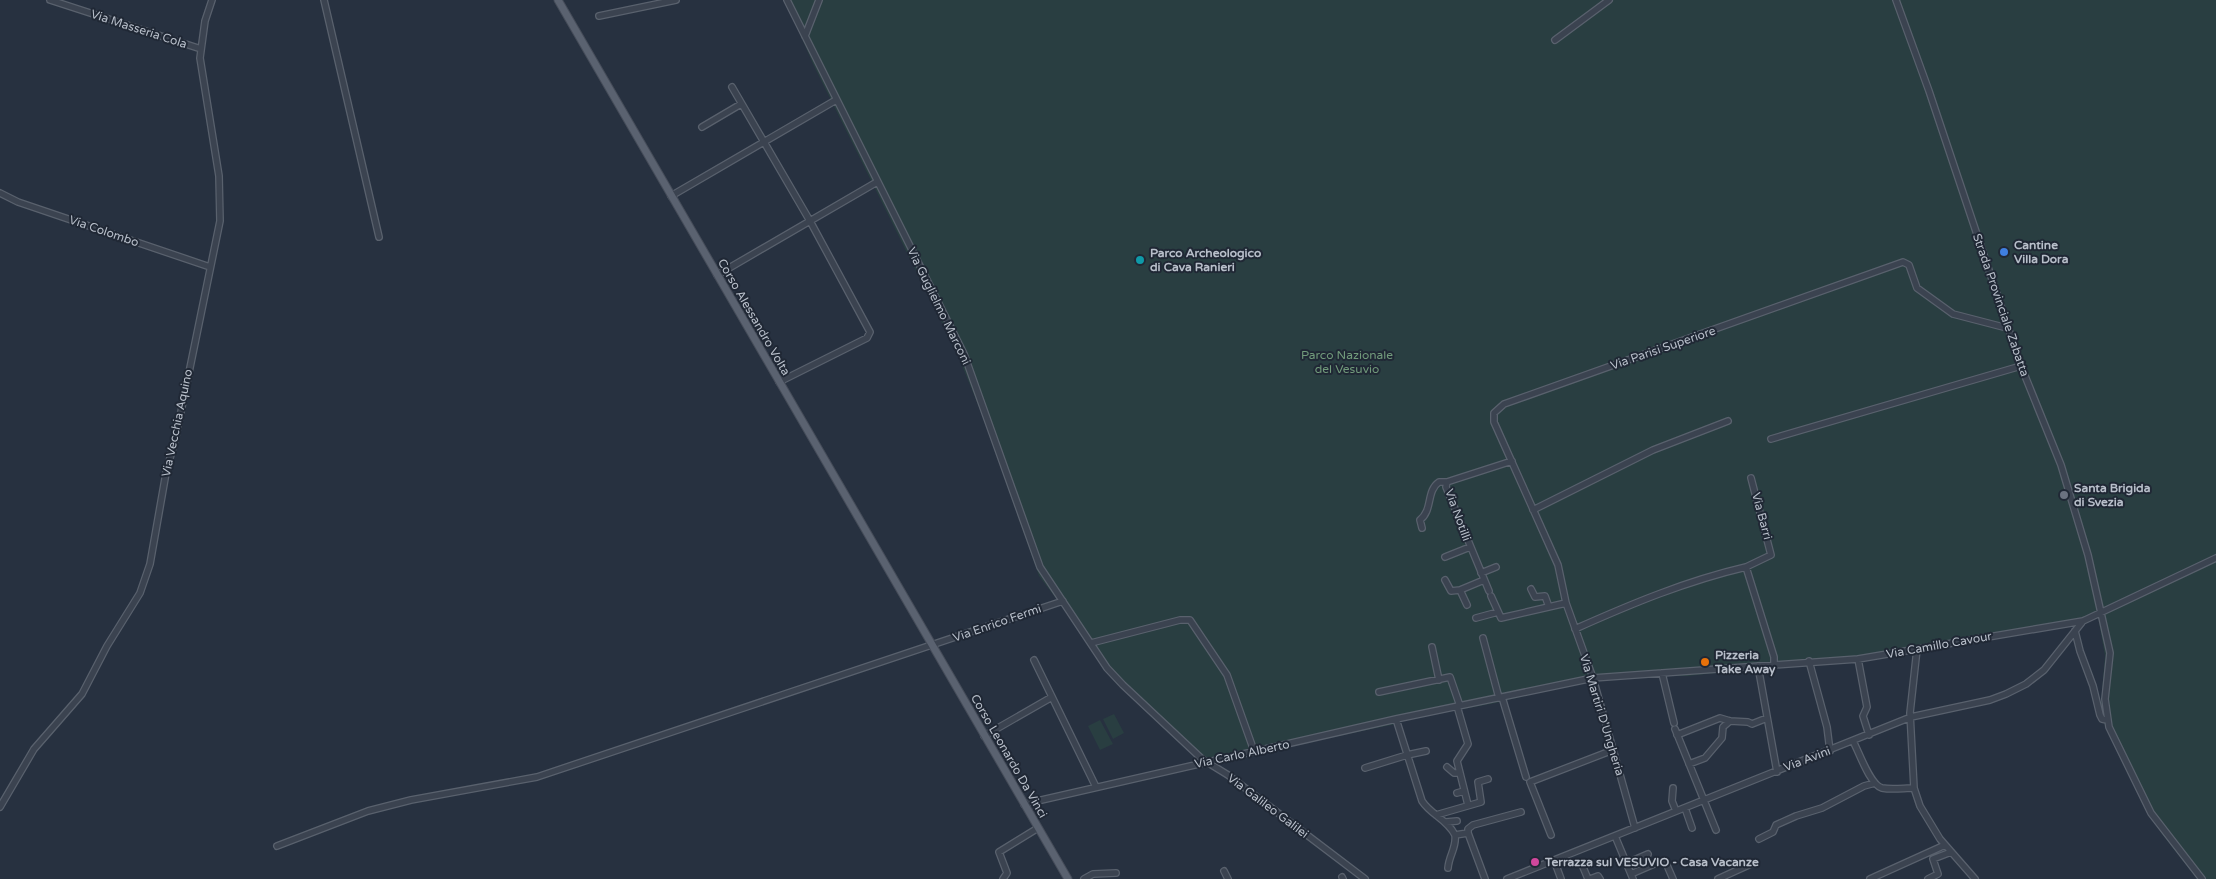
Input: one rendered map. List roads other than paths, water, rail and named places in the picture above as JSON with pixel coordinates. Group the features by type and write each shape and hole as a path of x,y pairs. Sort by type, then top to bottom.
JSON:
{"main road":[{"name":"Corso Alessandro Volta","path":"558,0 932,645"},
{"name":"Corso Leonardo Da Vinci","path":"932,645 1068,879"}],"street":[{"name":"Via Masseria Cola","path":"50,0 201,49"},
{"name":"Via Vecchia Aquino","path":"0,807 34,749 82,694 107,646 140,593 146,578 220,221 220,176 200,58 205,21 212,0"},
{"path":"324,0 379,237"},
{"path":"599,16 676,0"},
{"name":"Via Guglielmo Marconi","path":"787,0 964,354 1040,567 1091,643"},
{"path":"805,36 819,0"},
{"path":"1554,40 1609,0"},
{"name":"Strada Provinciale Zabatta","path":"1896,0 1923,74 2007,328 2066,483 2088,555 2110,653 2105,699 2107,720"},
{"path":"732,87 810,221 870,332 867,338 779,382"},
{"path":"671,196 836,100"},
{"path":"702,127 741,104"},
{"path":"716,275 877,182"},
{"name":"Via Colombo","path":"0,193 18,202 210,267"},
{"name":"Via Parisi Superiore","path":"1566,603 1558,565 1494,422 1494,413 1504,404 1903,262 1909,265 1918,288 1955,316 2007,328"},
{"path":"1771,439 2021,366"},
{"path":"1533,510 1654,450 1728,421"},
{"name":"Via Notilli","path":"1422,528 1420,520 1426,514 1430,504 1432,489 1439,482 1447,482 1512,461"},
{"name":"Via Barri","path":"1746,567 1771,555 1751,478"},
{"name":"Via Notilli","path":"1447,482 1448,492 1498,612"},
{"name":"Via Notilli","path":"1445,557 1470,547"},
{"name":"Via Camillo Cavour","path":"1593,678 1858,659 2083,621 2216,558"},
{"path":"1445,580 1452,591 1460,590 1496,567"},
{"path":"1575,629 1650,596 1711,576 1746,567 1774,657 1774,664"},
{"path":"1460,590 1467,605"},
{"path":"1531,590 1534,596 1548,594 1549,607"},
{"name":"Via Enrico Fermi","path":"277,846 368,811 411,800 537,777 1064,601"},
{"path":"1476,618 1498,612 1501,618 1566,603"},
{"name":"Via Martiri D'Ungheria","path":"1566,603 1593,678 1635,828"},
{"path":"1091,643 1180,620 1190,620 1226,675 1254,752"},
{"name":"Via Avini","path":"1507,879 1911,717 1990,700 2006,694 2026,684 2044,670 2083,621"},
{"path":"2075,631 2102,719 2107,720 2116,745 2144,801 2202,879"},
{"path":"1483,638 1526,777"},
{"name":"Via Galileo Galilei","path":"1091,643 1107,668 1123,685 1208,762 1365,879"},
{"path":"1432,647 1439,680"},
{"path":"1917,650 1910,713 1914,788 1920,806 1945,846 1975,879"},
{"path":"1858,659 1867,707 1863,716 1869,735"},
{"path":"1034,660 1096,787"},
{"path":"1809,662 1827,727 1830,751"},
{"path":"1758,666 1777,772"},
{"path":"1662,673 1675,729 1716,830"},
{"path":"1379,692 1450,677 1468,744 1458,758 1468,805"},
{"name":"Via Carlo Alberto","path":"1024,804 1396,719 1593,678"},
{"path":"984,736 1052,697"},
{"path":"1675,729 1720,718 1730,721 1745,721 1752,724 1767,718"},
{"path":"1396,719 1422,801 1427,808 1446,822 1455,835 1456,844 1448,858 1448,868"},
{"path":"1688,764 1705,758 1722,738 1723,727 1730,721"},
{"path":"1853,741 1875,783 1884,788 1914,788"},
{"path":"1551,835 1530,782 1613,750"},
{"path":"1364,768 1426,751"},
{"path":"1447,767 1454,773 1460,772"},
{"path":"1436,815 1481,802 1478,782 1488,779"},
{"path":"1759,839 1774,832 1776,825 1796,816 1822,808 1864,786 1875,783"},
{"path":"1673,788 1672,801 1676,811"},
{"path":"1457,793 1464,791"},
{"path":"1685,808 1692,828"},
{"path":"1485,879 1468,829 1473,825 1521,812"},
{"path":"1446,822 1457,822"},
{"path":"1003,879 1007,874 999,852 1038,828"},
{"path":"1455,835 1468,833"},
{"path":"1615,836 1632,876 1654,864"},
{"path":"1870,879 1945,846"},
{"path":"1928,879 1938,874 1933,859 1951,852"},
{"path":"1626,863 1648,854"},
{"path":"1554,860 1561,879"},
{"path":"1666,863 1672,879"},
{"path":"1718,879 1753,863"},
{"path":"1583,867 1589,879 1598,876 1600,879"},
{"path":"1224,871 1228,879"},
{"path":"1084,879 1093,874 1116,872"}],"place":[{"name":"Cantine Villa Dora","path":"2004,252"},
{"name":"Parco Archeologico di Cava Ranieri","path":"1140,260"},
{"name":"Santa Brigida di Svezia","path":"2064,495"},
{"name":"Pizzeria Take Away","path":"1705,662"},
{"name":"Terrazza sul VESUVIO - Casa Vacanze","path":"1535,862"}],"park label":[{"name":"Parco Nazionale del Vesuvio","path":"1347,362"}]}
